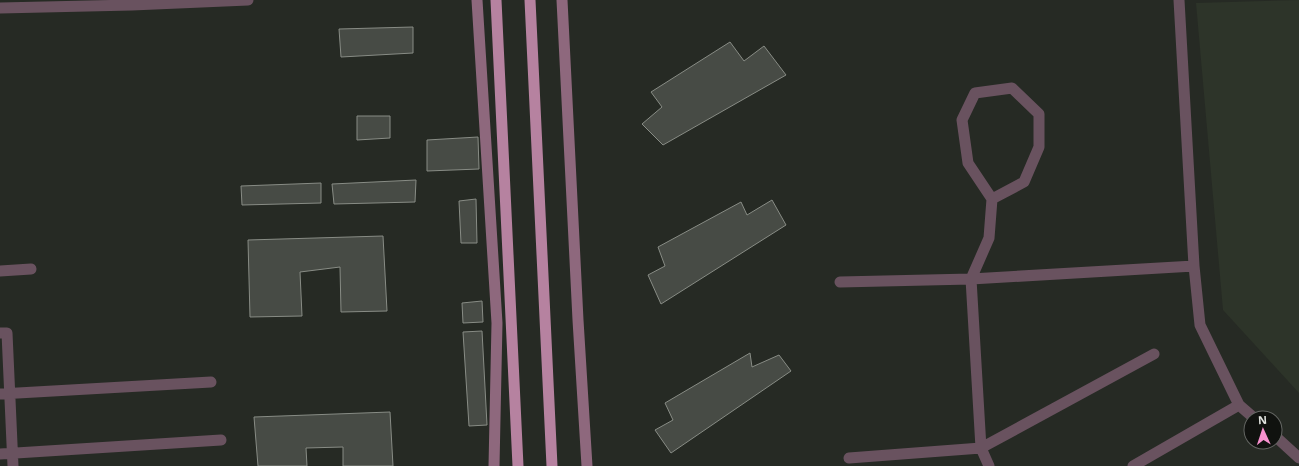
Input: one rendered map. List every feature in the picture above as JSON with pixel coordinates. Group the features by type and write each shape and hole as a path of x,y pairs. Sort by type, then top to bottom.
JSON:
{"highway":[{"path":"496,0 518,466"},
{"path":"530,0 552,466"}],"main road":[{"path":"477,0 497,323 494,466"},
{"path":"562,0 587,466"}],"street":[{"path":"0,8 132,5 248,0"},
{"path":"1179,0 1194,266 1200,325 1239,405 1245,410"},
{"path":"989,466 981,448 971,279 989,238 992,199 968,163 962,120 975,93 1012,88 1039,114 1039,147 1024,182 992,199"},
{"path":"840,282 971,279 1194,266"},
{"path":"0,271 31,269"},
{"path":"0,333 8,332 5,394 13,466"},
{"path":"849,458 981,448 1154,354"},
{"path":"5,394 210,382"},
{"path":"1133,466 1239,405"},
{"path":"0,454 221,440"},
{"path":"1283,443 1299,458"}],"shaded area":[{"path":"1299,0 1299,393 1223,310 1196,3"}],"building":[{"path":"413,27 413,53 341,57 339,29"},
{"path":"730,42 744,61 764,46 786,75 663,145 642,124 662,107 651,92"},
{"path":"357,116 390,116 390,138 357,140"},
{"path":"478,137 479,169 427,171 427,140"},
{"path":"416,180 415,202 334,204 332,184"},
{"path":"321,183 321,203 242,205 241,186"},
{"path":"476,199 477,243 461,243 459,201"},
{"path":"772,200 786,225 661,304 648,275 665,266 658,247 741,202 747,215"},
{"path":"383,236 387,311 341,312 340,267 300,272 302,316 250,317 248,240"},
{"path":"482,301 483,322 463,323 462,303"},
{"path":"482,331 487,425 469,426 463,332"},
{"path":"750,353 752,367 779,355 791,371 671,453 655,430 673,420 665,403"},
{"path":"390,412 393,466 343,466 343,447 306,448 307,466 258,466 254,417"}]}
